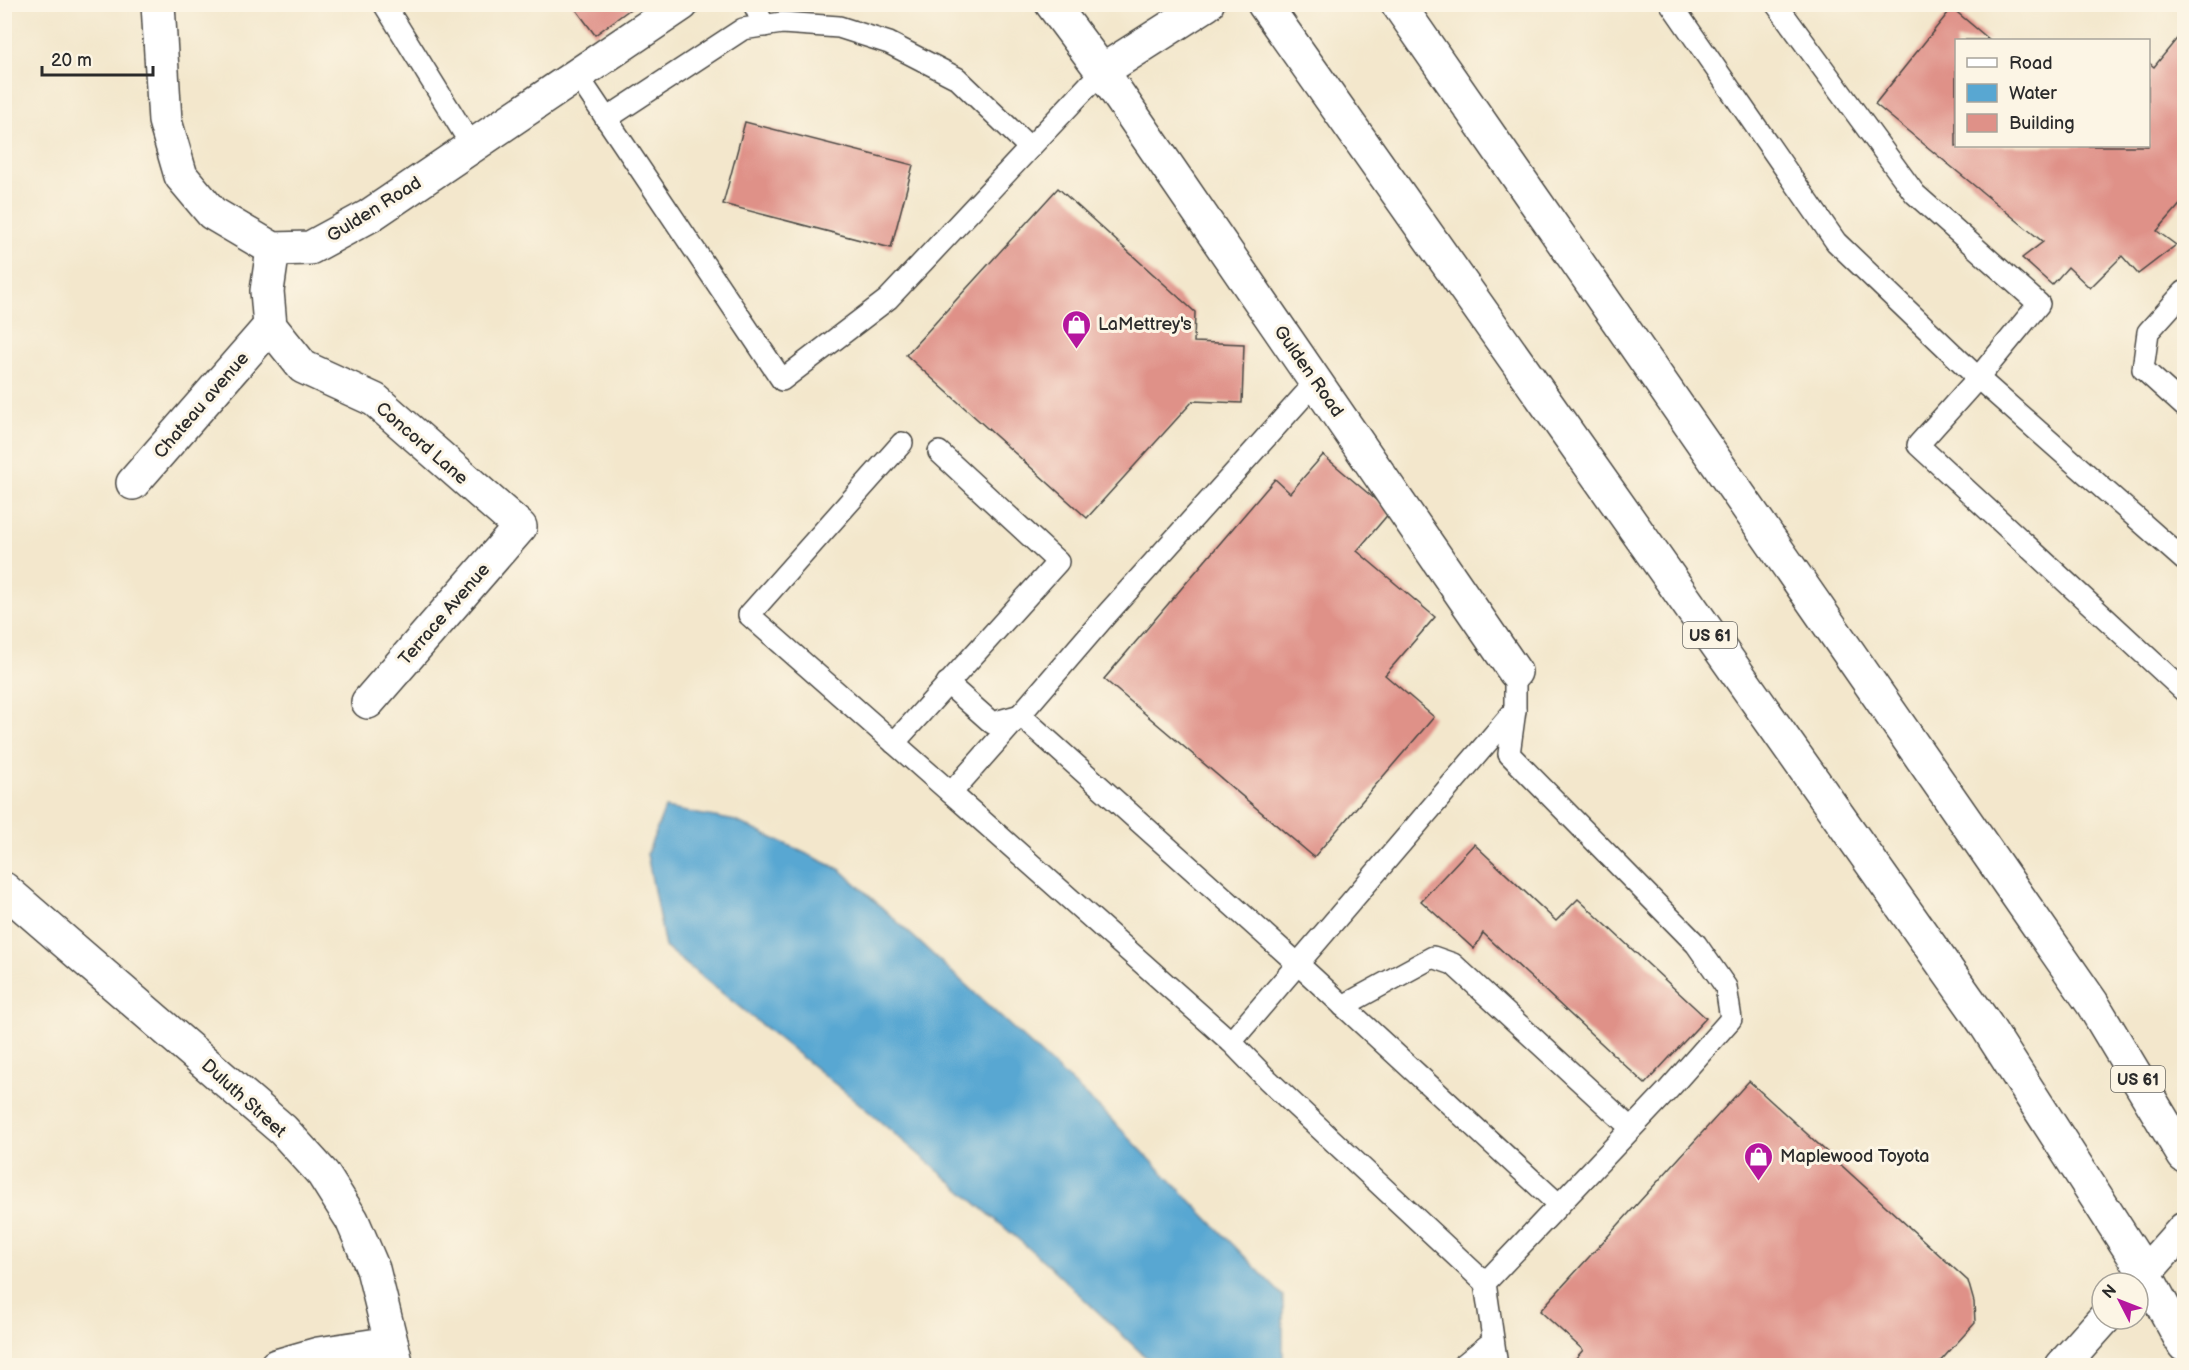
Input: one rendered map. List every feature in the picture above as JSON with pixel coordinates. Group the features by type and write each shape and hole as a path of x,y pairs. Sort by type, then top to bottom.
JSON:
{"street":[{"path":"158,4 165,121 181,176 212,213 273,249 267,291 270,326"},
{"name":"Gulden Road","path":"273,249 310,248 369,216 682,4"},
{"name":"Gulden Road","path":"1053,4 1102,70 1515,672"},
{"path":"1102,70 1207,4"},
{"name":"US 61","path":"1264,4 1986,1025 2136,1271"},
{"name":"US 61","path":"1398,4 2092,1003 2184,1156"},
{"name":"Chateau avenue","path":"132,483 270,326"},
{"name":"Concord Lane","path":"270,326 303,367 375,400 520,527"},
{"name":"Terrace Avenue","path":"368,702 520,527"},
{"name":"Duluth Street","path":"4,890 283,1130 323,1174 352,1220 373,1269 394,1354"},
{"path":"2146,1271 2184,1229"},
{"name":"US 61","path":"2150,1293 2184,1345"},
{"path":"2062,1365 2093,1331"},
{"path":"276,1365 318,1354 394,1354"}],"lane":[{"path":"384,4 472,146"},
{"path":"754,4 764,26"},
{"path":"1671,4 1836,242 1978,378 2184,560"},
{"path":"1776,4 1916,194 2039,304 1978,378 1918,445 2184,691"},
{"path":"606,119 743,29 782,23 839,27 890,42 957,78 1030,148"},
{"path":"577,75 782,380 888,299 1102,70"},
{"path":"2184,292 2148,332 2143,369 2184,406"},
{"path":"951,793 1107,614 1316,382"},
{"path":"902,443 748,615 1231,1042 1267,1079 1485,1283 1497,1365"},
{"path":"894,743 1058,562 939,452"},
{"path":"1485,1283 1731,1019 1726,987 1696,945 1509,754 1515,710 1515,672"},
{"path":"947,683 993,723 1020,716"},
{"path":"1231,1042 1515,710"},
{"path":"1020,716 1299,964 1558,1204"},
{"path":"1343,1006 1433,957 1453,964 1630,1128"},
{"path":"1462,1365 1493,1341"}],"water":[{"path":"665,808 736,821 841,870 1107,1115 1283,1296 1283,1365 1165,1366 1150,1361 1045,1262 855,1100 665,947 647,854"}],"building":[{"path":"572,4 637,4 595,35"},
{"path":"1952,8 1989,39 1955,39 1955,147 2150,147 2150,64 2154,67 2179,36 2184,41 2184,200 2157,231 2176,245 2138,274 2122,256 2090,288 2068,267 2052,285 2022,258 2043,242 1875,104"},
{"path":"745,122 913,165 891,248 723,204"},
{"name":"LaMettrey's","path":"1058,188 1195,312 1194,342 1244,344 1242,403 1193,401 1087,518 906,355"},
{"path":"1323,455 1390,512 1357,551 1435,617 1385,675 1434,717 1314,857 1104,679 1275,479 1290,493"},
{"path":"1474,844 1556,921 1578,899 1706,1018 1645,1084 1483,933 1474,949 1421,901"},
{"name":"Maplewood Toyota","path":"1749,1081 1968,1281 1974,1302 1975,1323 1936,1366 1569,1366 1583,1350 1540,1311"}],"place":[{"name":"LaMettrey's","path":"1077,350"},
{"name":"Maplewood Toyota","path":"1759,1182"}]}
